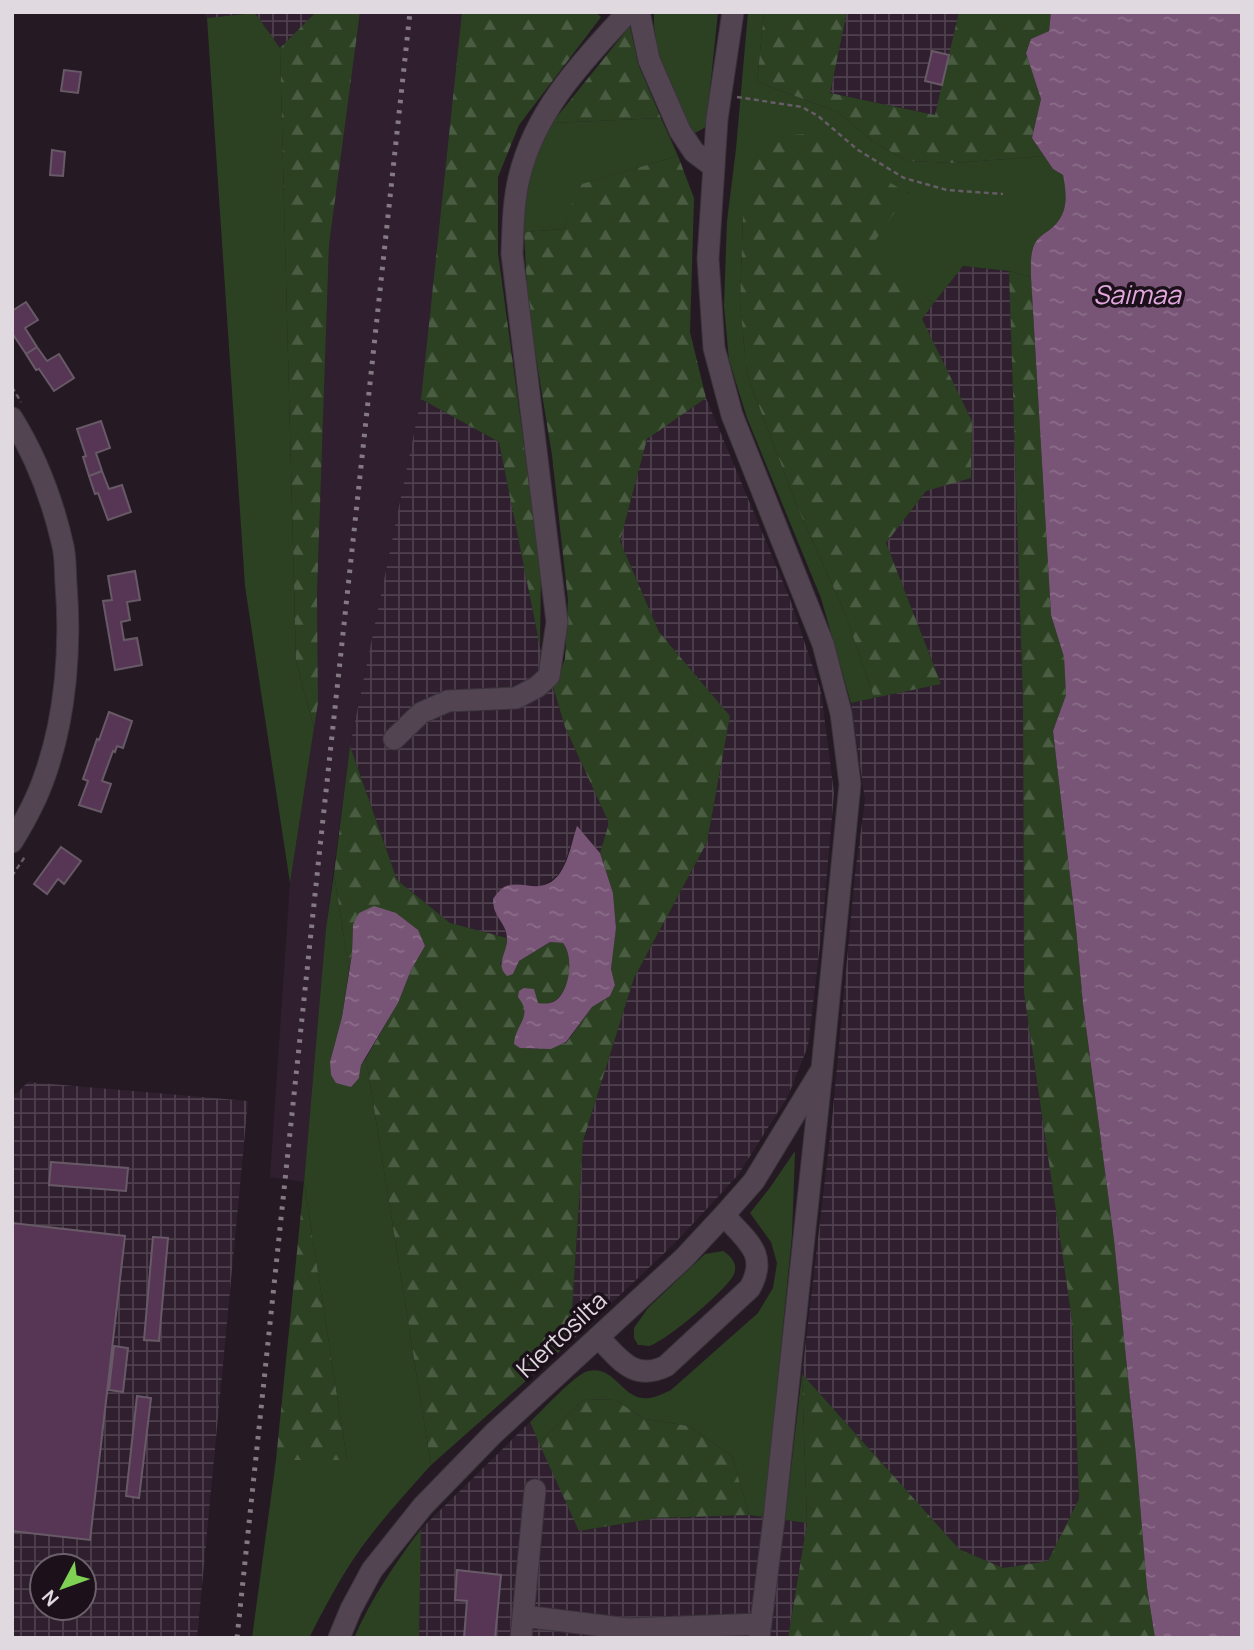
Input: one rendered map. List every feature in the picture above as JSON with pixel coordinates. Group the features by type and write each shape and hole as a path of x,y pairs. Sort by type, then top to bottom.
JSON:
{"street":[{"path":"394,739 421,713 448,701 516,698 537,687 550,676 557,622 512,254 515,203 519,177 534,133 557,94 628,12"},
{"path":"639,12 649,60 680,131 695,152 714,167"},
{"path":"523,1616 628,1634 760,1631 822,1069 850,784 841,713 823,644 732,415 714,348 708,260 717,119 733,12"},
{"path":"12,418 46,489 63,544 69,612 66,671 58,729 46,775 12,842"},
{"name":"Kiertosilta","path":"338,1638 372,1570 423,1506 494,1433 684,1258 724,1215 754,1181 822,1069"},
{"path":"598,1337 629,1368 642,1372 656,1371 666,1366 750,1288 758,1266 756,1253 724,1215"},
{"path":"522,1638 535,1490"}],"path":[{"path":"721,95 802,107 818,116 858,150 904,178 947,190 1003,194"}],"shaded area":[{"path":"203,12 316,12 280,48 255,13 207,18"},
{"path":"360,12 462,12 421,399 350,746 326,928 304,1182 270,1177 290,883 318,703 317,594 329,245"},
{"path":"847,12 959,12 936,115 830,93"},
{"path":"963,266 1009,271 1023,703 1024,993 1072,1320 1079,1499 1048,1561 1003,1568 959,1549 802,1374 832,1120 855,874 865,800 851,703 941,684 886,543 926,491 972,421 921,319"},
{"path":"706,398 790,599 821,691 834,793 808,1046 788,1096 738,1175 674,1244 570,1342 583,1141 634,978 707,842 730,716 659,632 620,541 647,439"},
{"path":"421,399 499,442 540,647 565,727 609,823 600,853 577,827 558,875 543,886 513,884 494,911 503,923 507,938 450,923 397,880 350,746"},
{"path":"28,1082 248,1101 197,1638 12,1638 12,1098"},
{"path":"530,1422 580,1531 657,1518 749,1515 807,1523 788,1638 419,1638 421,1529"}],"green space":[{"path":"316,12 360,12 329,245 317,594 318,703 314,728 296,661 280,48"},
{"path":"462,12 595,12 601,17 519,125 498,177 498,253 541,571 540,647 499,442 421,399"},
{"path":"654,12 718,12 706,127 693,134 659,62"},
{"path":"748,12 764,12 757,82 838,112 871,140 907,161 955,163 1044,156 1053,169 1063,175 1064,181 1066,200 1063,212 1056,224 1035,243 1031,255 1031,277 1009,271 963,266 933,304 871,245 908,192 743,213 740,302 747,375 799,511 845,613 874,698 851,703 821,598 747,418 729,360 724,306 727,221"},
{"path":"764,12 847,12 830,93 935,115 959,12 1051,12 1049,31 1031,39 1026,53 1041,99 1032,138 1044,156 955,163 907,161 871,140 838,112 757,82"},
{"path":"255,13 280,48 296,661 314,728 290,883 245,586 207,18"},
{"path":"630,26 638,64 661,118 552,123"},
{"path":"661,118 678,156 579,185 564,229 524,232 525,196 532,165 552,123"},
{"path":"804,134 908,193 872,245 933,304 922,319 972,421 971,478 926,491 886,543 941,684 874,698 845,613 799,511 747,375 740,303 743,213 754,142 768,137"},
{"path":"678,156 694,198 690,332 706,398 647,439 620,541 659,632 730,716 707,842 634,978 583,1141 570,1342 431,1465 366,1058 398,1003 411,970 425,946 353,925 349,970 334,874 350,746 397,880 450,923 507,938 506,951 500,964 513,974 519,961 550,942 563,943 569,959 565,988 554,1001 546,1004 519,997 524,1014 515,1044 533,1049 566,1043 592,1007 610,996 615,985 611,969 616,928 613,893 600,853 609,823 565,727 553,687 565,659 568,600 552,455 528,308 524,232 564,229 578,185"},
{"path":"1009,271 1031,277 1051,615 1064,657 1066,695 1053,731 1083,1004 1114,1240 1147,1588 1155,1638 788,1638 807,1523 802,1374 959,1549 1003,1568 1048,1561 1079,1499 1072,1320 1024,993 1023,702"},
{"path":"334,874 349,970 342,1017 330,1062 359,1078 361,1065 366,1058 431,1465 361,1548 309,1638 252,1638 276,1460 347,1460 304,1182 326,928"},
{"path":"795,1151 792,1235 764,1517 749,1515 732,1456 689,1426 645,1419 615,1400 584,1399 539,1443 530,1422 582,1374 598,1370 640,1398 655,1397 671,1390 758,1313 773,1288 777,1263 771,1242 750,1213"},
{"path":"304,1182 347,1460 276,1460"},
{"path":"723,1251 731,1258 735,1267 729,1281 709,1302 668,1335 649,1346 638,1345 634,1338 634,1328 648,1308 705,1254"},
{"path":"802,1374 807,1523 785,1520"},
{"path":"584,1399 615,1400 645,1419 689,1426 732,1456 749,1515 657,1518 579,1531 539,1443"},
{"path":"421,1529 419,1638 354,1638 384,1582"}],"water":[{"name":"Saimaa","path":"1051,12 1242,12 1242,1638 1155,1638 1147,1588 1114,1240 1083,1004 1053,731 1066,695 1064,657 1051,615 1031,255 1037,240 1060,218 1066,194 1063,175 1053,169 1032,138 1041,99 1026,53 1031,39 1049,31"},
{"path":"577,826 600,853 613,893 616,928 611,969 615,985 610,996 592,1007 566,1042 551,1049 520,1048 514,1044 524,1015 518,997 519,991 524,988 534,989 538,1003 555,1001 567,982 568,957 563,943 550,942 519,961 513,974 507,976 502,967 506,934 493,899 502,888 511,885 539,886 553,880 566,862"},
{"path":"374,906 396,913 418,930 425,946 411,970 398,1003 361,1065 359,1078 351,1087 336,1083 331,1075 330,1062 342,1017 352,954 353,925 359,913"}],"building":[{"path":"932,51 949,55 942,85 925,81"},
{"path":"64,70 81,72 78,93 61,91"},
{"path":"52,150 65,152 63,176 50,175"},
{"path":"26,302 38,320 25,328 37,347 26,354 12,333 12,311"},
{"path":"37,347 47,361 59,354 74,378 54,391 26,354"},
{"path":"101,421 110,448 96,453 102,471 89,476 77,429"},
{"path":"102,471 109,489 122,485 131,512 108,520 89,476"},
{"path":"135,571 140,600 127,602 130,620 121,622 124,640 137,638 142,665 115,670 103,601 112,600 108,576"},
{"path":"109,712 132,721 123,748 117,746 115,752 113,751 102,781 111,784 101,812 79,805 88,781 83,779"},
{"path":"61,847 81,861 64,884 58,879 47,894 34,884"},
{"path":"51,1162 128,1168 126,1191 49,1185"},
{"path":"12,1223 125,1236 90,1540 12,1531"},
{"path":"153,1237 168,1238 159,1341 144,1340"},
{"path":"114,1346 128,1348 123,1392 109,1390"},
{"path":"137,1396 151,1398 139,1498 126,1496"},
{"path":"457,1570 501,1575 495,1638 464,1638 467,1601 455,1600"}],"railway":[{"path":"237,1638 410,12"}]}
